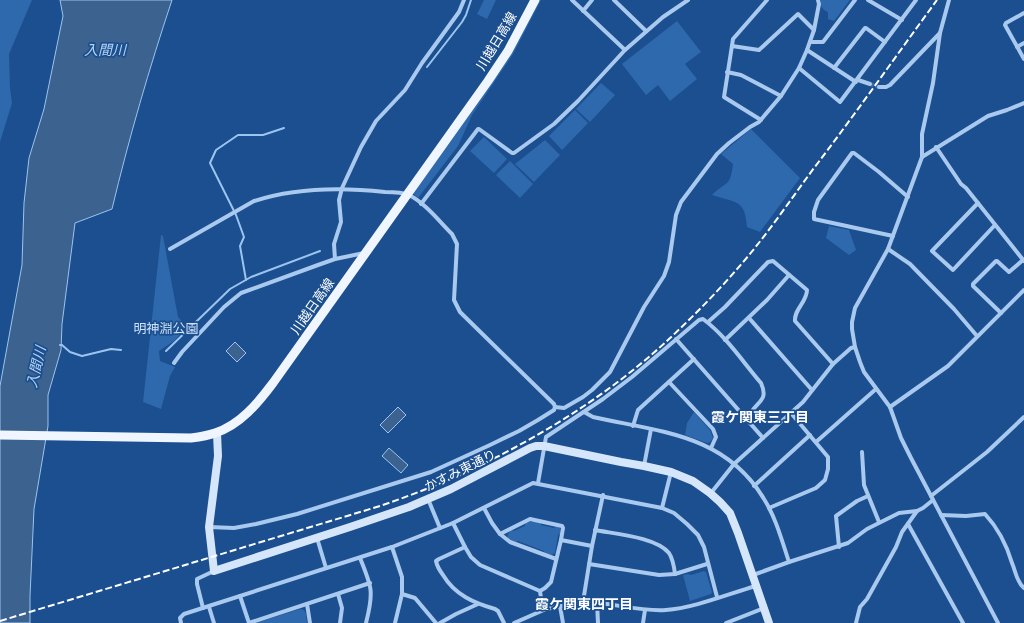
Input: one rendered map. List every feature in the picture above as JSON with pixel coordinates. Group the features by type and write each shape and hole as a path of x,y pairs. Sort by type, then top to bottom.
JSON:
{"main road":[{"name":"川越日高線","path":"0,435 191,438 217,433 245,415 263,396 498,66 508,51 535,0"}],"street":[{"path":"335,259 334,244 341,222 339,200 342,188 368,133 385,110 405,90 422,63 459,12 464,0"},
{"path":"572,0 625,50"},
{"path":"583,11 592,0"},
{"path":"614,0 646,31"},
{"path":"421,204 478,129 514,153 554,124 578,101 625,50 663,17 688,0"},
{"path":"761,120 724,97 733,40 768,0"},
{"path":"555,407 564,408 583,397 610,372 644,306 664,276 669,262 676,215 681,202 718,154 729,143 761,120 782,96 800,68 810,42 819,4 818,0"},
{"path":"810,42 823,42 855,0"},
{"path":"868,0 902,20"},
{"path":"800,68 840,102 916,0"},
{"path":"949,0 940,33 933,83 922,134 922,157 888,249 855,308 852,329 855,347 864,372 890,407 901,438 998,623"},
{"path":"1024,13 1005,25 1024,59"},
{"path":"732,46 759,50 798,14 814,30"},
{"path":"834,68 865,28 885,42"},
{"path":"880,87 886,88 890,85 940,33"},
{"path":"1017,47 1024,43"},
{"path":"807,50 857,81 870,84"},
{"path":"727,72 741,75 782,96"},
{"path":"922,157 988,116 1024,103"},
{"path":"936,147 961,184 1024,261 1009,272 996,261 973,284 973,286 1001,313"},
{"path":"893,236 814,220 814,212 818,200 854,153 908,197"},
{"path":"170,249 254,201 280,194 314,188 342,188 408,194 421,204 452,234 455,239 454,300 460,312 554,404 555,407"},
{"path":"978,203 932,251 953,270 995,225"},
{"path":"888,249 910,264 954,309 977,336"},
{"path":"174,363 182,352 224,307 241,293 335,259 366,252"},
{"path":"708,322 725,307 768,262 772,261 807,290 805,299 795,314 795,321 833,364"},
{"path":"725,340 767,300 789,275"},
{"path":"890,407 948,366 1024,290"},
{"path":"749,318 812,390"},
{"path":"538,483 546,438 604,399 699,320 703,319 708,322 761,383 764,390 763,399 750,414 750,423"},
{"path":"676,339 763,438"},
{"path":"710,493 734,464 803,402 833,364 851,348 855,347"},
{"path":"633,426 638,410 694,359"},
{"path":"669,382 713,429 716,436 711,448"},
{"path":"816,442 876,388"},
{"path":"209,527 234,528 256,524 431,472 520,431 554,410 555,407"},
{"path":"584,412 593,417 684,437 711,448 734,464 765,500 779,531 789,562"},
{"path":"769,508 816,488 825,480 828,469 828,457 791,413"},
{"path":"753,575 848,543 879,522 899,512 917,511 924,508 932,498 987,452 1024,417"},
{"path":"644,466 651,429"},
{"path":"203,608 196,584 197,579 214,571 209,527 218,456 217,433"},
{"path":"754,486 810,435"},
{"name":"かすみ東通り","path":"214,571 317,538 428,499 478,476 530,448 544,446 671,472 693,481 710,493 730,513 769,623"},
{"path":"862,452 864,485 879,522"},
{"path":"662,508 671,472"},
{"path":"181,623 181,616 392,547 453,523 530,484 538,483 662,508 674,513 698,535 704,547 707,564 717,597"},
{"path":"583,602 602,495"},
{"path":"838,547 836,516 857,501 868,496"},
{"path":"428,499 440,528"},
{"path":"484,508 500,534 510,542 556,559"},
{"path":"856,623 860,607 896,547 902,532 917,511"},
{"path":"941,515 966,516 985,514 994,524 1000,535 1013,563 1016,576 1024,588"},
{"path":"500,534 530,518 562,526 561,540 551,582 540,591"},
{"path":"453,523 471,557 480,565 540,591"},
{"path":"908,524 963,623"},
{"path":"595,530 649,540 663,547 673,561 675,574"},
{"path":"317,538 326,568"},
{"path":"561,540 592,546"},
{"path":"392,547 402,577 402,594 395,623"},
{"path":"465,547 439,559 436,561 436,564 456,592 478,604 495,609 498,611 504,623"},
{"path":"360,558 370,583 372,596 366,623"},
{"path":"589,564 659,575 675,574 707,564"},
{"path":"240,596 249,623 370,583"},
{"path":"514,623 546,609 583,602 597,602 646,610 679,608 756,585"},
{"path":"540,591 541,598 546,609"},
{"path":"338,594 342,608 340,623"},
{"path":"402,594 415,598 436,623"},
{"path":"597,602 598,623"},
{"path":"307,604 310,623"},
{"path":"440,623 478,604"},
{"path":"560,606 563,623"},
{"path":"209,607 214,623"},
{"path":"726,623 764,608"},
{"path":"643,623 646,610"}],"green space":[{"path":"0,0 32,0 9,54 12,103 0,142"},
{"path":"484,0 496,0 487,19 477,14"},
{"path":"538,0 541,0 513,54 472,115 458,146 418,198 413,193"},
{"path":"821,0 850,0 834,21 828,19 828,12 822,8"},
{"path":"677,21 701,52 685,64 697,79 670,101 658,85 646,95 622,64"},
{"path":"601,83 615,95 590,122 576,109"},
{"path":"575,110 588,123 562,150 549,136"},
{"path":"751,129 800,178 760,232 747,227 744,211 738,204 712,195 727,183 731,177 733,164 721,154"},
{"path":"484,137 507,159 494,173 470,151"},
{"path":"545,140 560,155 534,182 515,164"},
{"path":"510,161 533,184 520,198 496,175"},
{"path":"829,226 849,230 856,250 849,255 826,238"},
{"name":"明神淵公園","path":"161,235 163,236 178,317 187,327 174,341 159,351 160,361 175,367 170,376 161,409 143,402"},
{"path":"694,412 710,430 713,438 710,442 707,443 685,435 687,423"},
{"path":"528,522 541,522 541,525 554,528 556,526 560,528 555,553 551,555 518,541 516,542 508,539 508,534 512,530 514,531 525,526"},
{"path":"704,571 706,572 712,592 711,594 690,601 683,575 691,575"},
{"path":"300,609 304,610 306,614 307,623 256,623"}],"water":[{"name":"入間川","path":"60,0 172,0 155,52 125,156 112,209 75,223 62,324 61,350 48,395 48,426 34,509 30,623 0,623 0,386 22,265 24,203 29,158 44,109 63,16"},
{"path":"235,342 246,353 237,362 226,351"},
{"path":"398,407 406,415 388,433 380,425"},
{"path":"389,448 408,465 401,473 382,456"}],"waterway":[{"path":"427,67 462,22 471,0"},
{"path":"246,280 240,246 244,237 236,215 210,163 216,150 238,135 263,135 284,128"},
{"path":"166,351 230,289 251,277 320,251"},
{"path":"60,345 70,352 82,356 111,349 121,350"}],"tunnel":[{"path":"870,84 879,87"}],"railway":[{"path":"0,621 380,506 445,481 493,459 520,445 573,413 623,378 646,359 691,318 734,273 769,229 937,0"}],"district":[{"name":"霞ケ関東三丁目","path":"760,417"},
{"name":"霞ケ関東四丁目","path":"584,604"}]}
